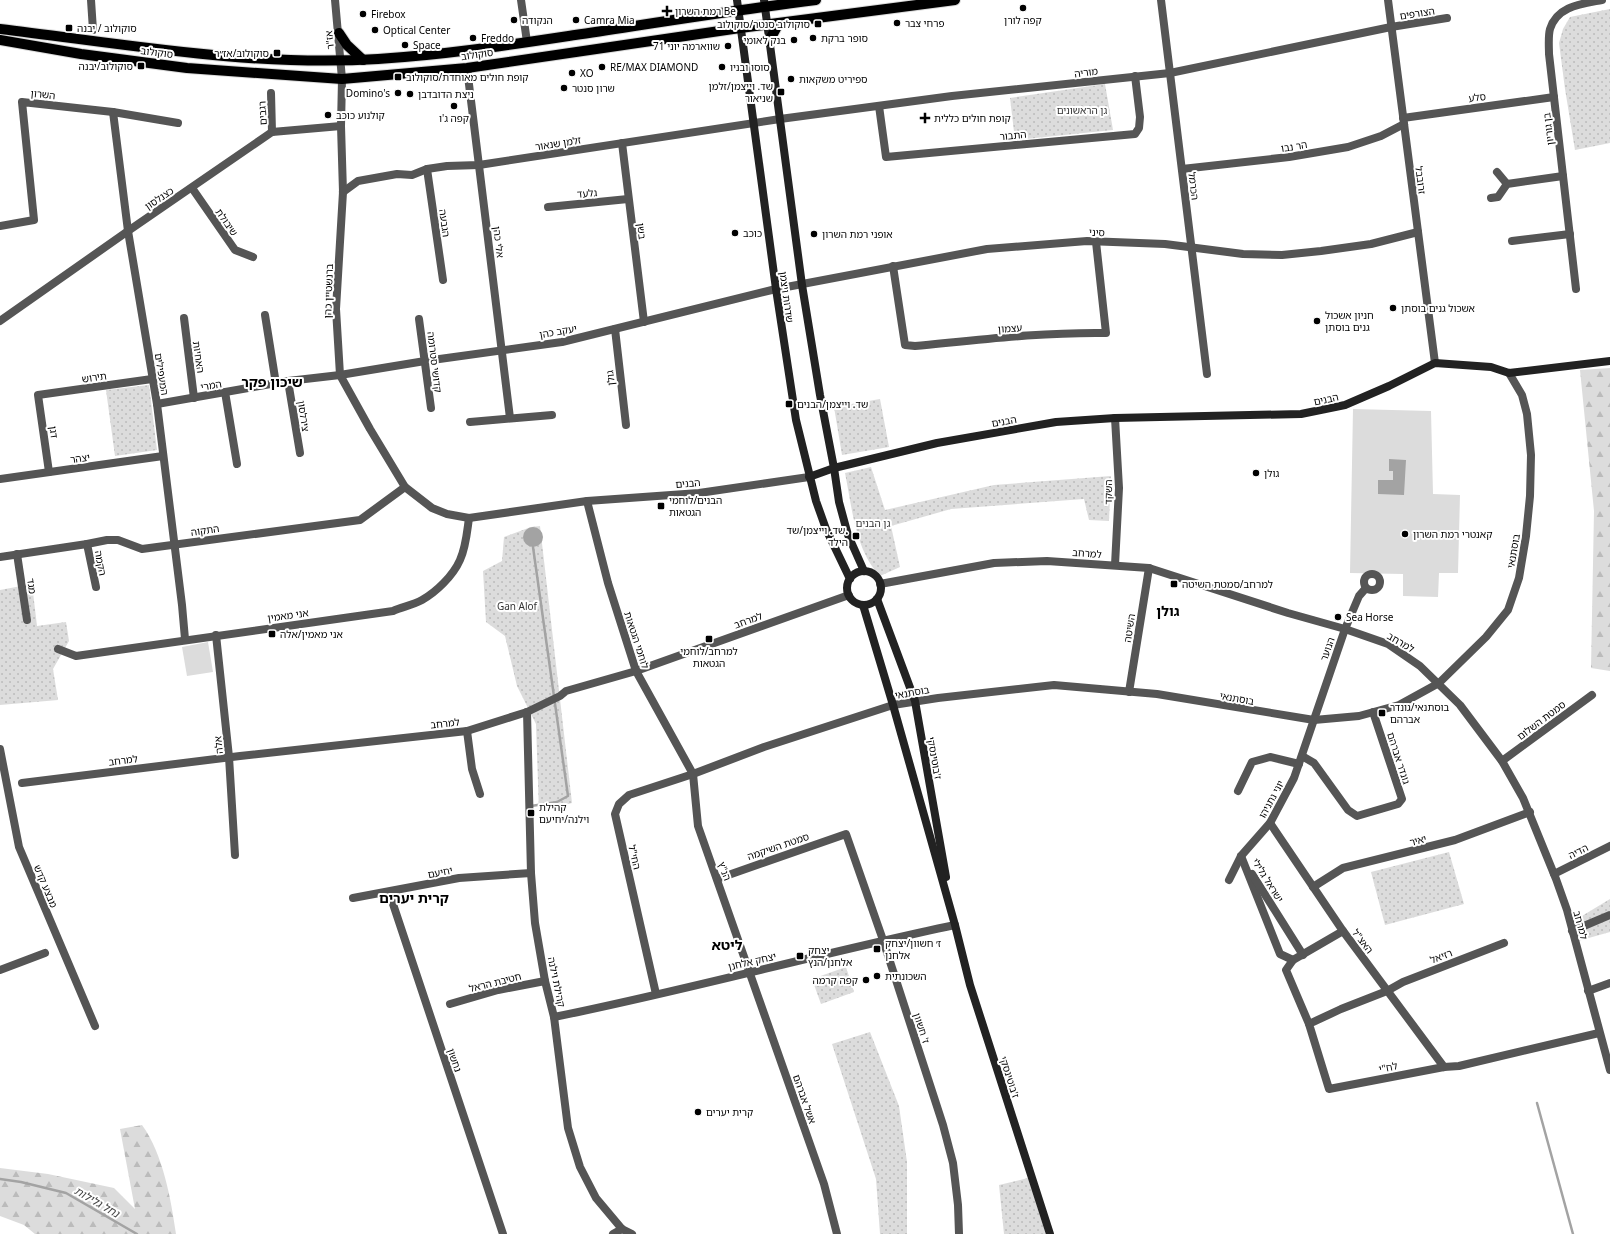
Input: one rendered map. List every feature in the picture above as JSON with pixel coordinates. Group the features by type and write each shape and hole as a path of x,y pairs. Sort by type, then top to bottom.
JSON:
{"main road":[{"name":"סוקולוב","path":"0,29 194,54 316,60 363,60 464,52 737,5 816,0"},
{"name":"סוקולוב","path":"0,40 81,54 187,68 342,79 467,68 740,28 956,0"},
{"path":"769,41 779,23"},
{"path":"339,34 363,60"}],"street":[{"path":"91,0 93,30"},
{"name":"אז\"ר","path":"335,0 342,79"},
{"path":"521,0 527,42"},
{"name":"הכרמל","path":"1161,0 1207,374"},
{"name":"זרובבל","path":"1388,0 1435,363"},
{"name":"בן גוריון","path":"1576,289 1549,54 1550,30 1557,16 1571,7 1585,2 1602,0"},
{"name":"שדרות ויצמן","path":"764,3 802,285 820,395 839,502 848,535 864,571"},
{"name":"שדרות ויצמן","path":"737,5 776,289 796,420 809,477 826,530 850,579"},
{"name":"הצורפים","path":"1391,27 1446,18"},
{"name":"מוריה","path":"780,119 952,96 1170,73 1391,27"},
{"name":"אלי כהן","path":"467,68 510,418"},
{"name":"התבור","path":"879,106 886,157 1134,134 1139,128 1140,117 1135,76"},
{"name":"ברנשטיין כהן","path":"342,79 341,126 343,192 336,309 340,375 370,430 405,487"},
{"name":"רגבים","path":"271,93 272,132"},
{"name":"סלע","path":"1403,121 1554,96"},
{"name":"השרון","path":"0,226 34,220 22,102 113,112 178,122"},
{"name":"המעפילים","path":"113,112 128,231 157,404 185,640"},
{"name":"זלמן שנאור","path":"343,192 358,181 397,174 412,174 427,169 448,166 479,165 780,119"},
{"name":"הר נבו","path":"1182,169 1289,157 1348,147 1381,136 1403,121"},
{"path":"272,132 341,126"},
{"name":"כצנלסון","path":"0,321 272,132"},
{"name":"בשן","path":"622,143 644,322"},
{"name":"הגבעה","path":"427,169 443,280"},
{"path":"1496,172 1507,184"},
{"path":"1491,198 1498,197 1507,184 1563,176"},
{"name":"שיבולת","path":"192,188 235,250 253,257"},
{"name":"גלעד","path":"548,207 628,199"},
{"name":"סיני","path":"776,289 987,248 1087,241 1165,244 1243,254 1282,255 1371,244 1418,232"},
{"path":"1512,241 1570,234"},
{"name":"עצמון","path":"893,266 905,345 915,346 995,339 1106,333 1096,242"},
{"name":"יעקב כהן","path":"340,375 425,361 562,342 776,289"},
{"path":"265,315 276,384"},
{"name":"האחיות","path":"184,318 194,398"},
{"name":"קדושי סטרומה","path":"419,319 431,408"},
{"name":"גולן","path":"615,329 626,425"},
{"path":"1435,363 1491,368 1509,373 1610,361"},
{"name":"הבנים","path":"405,487 432,508 447,514 469,518 587,501 699,493 809,477 834,468 944,441 1056,422 1115,418 1301,414 1345,405 1389,386 1435,363"},
{"name":"בוסתנאי","path":"693,774 764,747 893,705 915,701 1054,685 1157,694 1314,720 1359,716 1399,705 1439,683 1486,637 1508,610 1519,578 1526,536 1530,496 1531,454 1527,414 1522,395 1509,373"},
{"name":"המרי","path":"157,404 288,381 340,375"},
{"name":"תירוש","path":"38,395 152,379"},
{"name":"צירלסון","path":"288,381 300,453"},
{"path":"225,392 237,464"},
{"name":"דגן","path":"38,395 49,472"},
{"path":"470,422 552,415"},
{"name":"השקד","path":"1115,418 1119,488 1115,566"},
{"name":"יצהר","path":"0,479 163,456"},
{"name":"התקוה","path":"0,557 107,540 118,540 142,549 360,520 405,487"},
{"name":"לוחמי הגטאות","path":"587,501 608,583 636,671 693,774"},
{"name":"אני מאמין","path":"58,649 76,656 393,611 421,601 438,588 460,562 469,518"},
{"name":"הקמה","path":"87,544 96,587"},
{"name":"מגד","path":"17,554 27,620"},
{"name":"למרחב","path":"880,584 994,563 1047,561 1149,568 1288,613 1345,629 1388,644 1420,666 1460,705 1502,761 1530,812 1554,874 1572,931 1610,1070"},
{"name":"השיטה","path":"1129,692 1149,568"},
{"path":"864,571 874,575 880,584 881,589 877,599 868,605 857,604 849,595 847,590 850,579 859,572 864,571"},
{"name":"הנוער","path":"1314,720 1345,629 1359,596 1366,588"},
{"name":"למרחב","path":"22,783 229,757 467,730 526,712 560,696 566,691 636,671 849,595"},
{"name":"ז'בוטינסקי","path":"877,599 915,701 955,925"},
{"name":"ז'בוטינסקי","path":"863,605 893,705 955,925 970,986 1050,1234"},
{"name":"אלה","path":"216,635 229,757 235,854"},
{"name":"סמטת השלום","path":"1502,761 1592,695"},
{"name":"קהילת וילנה","path":"526,712 531,873 535,923 545,981 554,1017 568,1128 580,1167 596,1198 622,1229 632,1234"},
{"name":"גונדר אברהם","path":"1301,760 1314,763 1348,810 1357,816 1398,804 1402,799 1373,712"},
{"name":"יוני נתניהו","path":"1229,880 1241,856 1270,823 1294,778 1314,720"},
{"path":"467,730 472,769 480,794"},
{"name":"מבצע קדש","path":"0,749 19,847 95,1026"},
{"path":"1238,791 1252,762 1270,757 1301,760"},
{"name":"הנ\"ץ","path":"693,774 698,826 750,972"},
{"name":"החי\"ל","path":"656,994 614,814 619,804 629,796 693,774"},
{"name":"יאיר","path":"1313,887 1343,868 1455,840 1530,812"},
{"name":"האצ\"ל","path":"1270,823 1343,931 1444,1067"},
{"name":"סמטת השיקמה","path":"717,879 846,834"},
{"name":"ז' חשוון","path":"846,834 883,940 943,1125 953,1163 958,1205 959,1234"},
{"name":"הדיה","path":"1554,874 1610,846"},
{"name":"ישראל גלילי","path":"1241,856 1303,954"},
{"name":"ישראל גלילי","path":"1241,856 1280,954 1293,960"},
{"name":"יחיעם","path":"354,898 459,878 531,873"},
{"name":"נחשון","path":"389,892 503,1234"},
{"path":"1572,931 1610,915"},
{"name":"יצחק אלחנן","path":"554,1017 616,1004 883,940 955,925"},
{"path":"1343,931 1293,960 1286,970 1309,1024 1341,1009 1387,991"},
{"name":"רזיאל","path":"1387,991 1403,982 1504,943"},
{"path":"0,970 45,953"},
{"name":"אשל אברהם","path":"750,972 824,1184 837,1234"},
{"name":"חטיבת הראל","path":"450,1004 498,990 545,981"},
{"path":"1588,991 1610,983"},
{"name":"לח\"י","path":"1309,1024 1329,1089 1444,1067 1458,1066 1599,1033"},
{"path":"613,1234 622,1229"}],"green space":[{"path":"1610,9 1610,143 1575,150 1559,43 1563,29 1570,17"},
{"name":"גן הראשונים","path":"1105,84 1113,130 1015,140 1010,98"},
{"path":"1610,368 1610,671 1591,668 1594,511 1580,370"},
{"path":"149,385 157,450 115,456 106,390"},
{"path":"880,399 889,447 842,455 834,407"},
{"name":"קאנטרי רמת השרון","path":"1353,409 1431,411 1433,494 1460,495 1458,573 1439,573 1438,597 1403,596 1403,574 1350,573"},
{"name":"גן הבנים","path":"871,467 885,510 994,485 1111,476 1109,521 1089,520 1084,499 951,509 891,526 900,567 880,576 865,554 860,541 845,473"},
{"name":"Gan Alof","path":"540,526 572,803 539,812 536,724 517,686 505,636 486,622 483,571 502,561 504,537 531,527"},
{"path":"32,584 37,626 66,622 69,641 53,669 58,700 0,705 0,590"},
{"path":"208,642 213,672 187,676 182,647"},
{"path":"1449,852 1464,904 1385,925 1371,872"},
{"path":"1610,899 1610,932 1578,941 1577,919"},
{"path":"846,967 854,992 821,1004 812,979"},
{"path":"870,1032 899,1106 907,1162 907,1234 880,1234 876,1179 832,1044"},
{"path":"142,1125 161,1163 172,1206 176,1234 35,1234 24,1225 0,1216 0,1168 48,1174 114,1188 135,1209 120,1129"},
{"path":"1028,1178 1046,1234 1004,1234 999,1185"}],"shaded area":[{"path":"1389,459 1406,460 1404,495 1378,494 1378,480 1393,480 1393,471 1389,471"},
{"path":"533,527 540,530 543,537 540,544 533,547 526,544 523,537 526,530"}],"waterway":[{"path":"531,806 557,802 568,796 533,547"},
{"path":"1537,1103 1573,1234"},
{"name":"נחל גלילות","path":"0,1179 21,1182 66,1193 137,1234"}],"place":[{"name":"קפה לורן","path":"1023,8"},
{"name":"רמת השרון Be","path":"667,11"},
{"name":"Firebox","path":"363,14"},
{"name":"הנקודה","path":"514,20"},
{"name":"Camra Mia","path":"576,20"},
{"name":"פרחי צבר","path":"897,23"},
{"name":"סוקולוב סנטר/סוקולוב","path":"818,24"},
{"name":"סוקולוב / יבנה","path":"69,28"},
{"name":"Optical Center","path":"375,30"},
{"name":"Freddo","path":"473,38"},
{"name":"סופר ברקת","path":"813,38"},
{"name":"בנק לאומי","path":"794,40"},
{"name":"Space","path":"405,45"},
{"name":"שווארמה יוני 71","path":"728,46"},
{"name":"סוקולוב/אז״ר","path":"277,53"},
{"name":"סוקולוב/יבנה","path":"141,66"},
{"name":"RE/MAX DIAMOND","path":"602,67"},
{"name":"סוסו ובניו","path":"722,67"},
{"name":"XO","path":"572,73"},
{"name":"קופת חולים מאוחדת/סוקולוב","path":"398,77"},
{"name":"ספיריט משקאות","path":"791,79"},
{"name":"שרון סנטר","path":"564,88"},
{"name":"שד. וייצמן/זלמן שניאור","path":"781,92"},
{"name":"Domino's","path":"398,93"},
{"name":"ניצת הדובדבן","path":"410,94"},
{"name":"קפה ג'ו","path":"454,106"},
{"name":"קולנוע כוכב","path":"328,115"},
{"name":"קופת חולים כללית","path":"925,118"},
{"name":"כוכב","path":"735,233"},
{"name":"אופני רמת השרון","path":"814,234"},
{"name":"אשכול גנים בוסתן","path":"1393,308"},
{"name":"חניון אשכול גנים בוסתן","path":"1317,321"},
{"name":"שד. וייצמן/הבנים","path":"789,404"},
{"name":"גולן","path":"1256,473"},
{"name":"הבנים/לוחמי הגטאות","path":"661,506"},
{"name":"קאנטרי רמת השרון","path":"1405,534"},
{"name":"שד. וייצמן/שד. הילד","path":"856,536"},
{"name":"למרחב/סמטת השיטה","path":"1174,584"},
{"name":"Sea Horse","path":"1338,617"},
{"name":"אני מאמין/אלה","path":"272,634"},
{"name":"למרחב/לוחמי הגטאות","path":"709,639"},
{"name":"בוסתנאי/גונדר אברהם","path":"1382,713"},
{"name":"קהילת וילנה/יחיעם","path":"531,813"},
{"name":"ז׳ חשוון/יצחק אלחנן","path":"877,949"},
{"name":"יצחק אלחנן/הנץ","path":"800,956"},
{"name":"השכונתית","path":"877,976"},
{"name":"קפה קרמה","path":"866,980"},
{"name":"קרית יערים","path":"698,1112"}],"district":[{"name":"שיכון פקר","path":"272,382"},
{"name":"גולן","path":"1168,611"},
{"name":"קרית יערים","path":"414,898"},
{"name":"ליטא","path":"727,945"}]}
